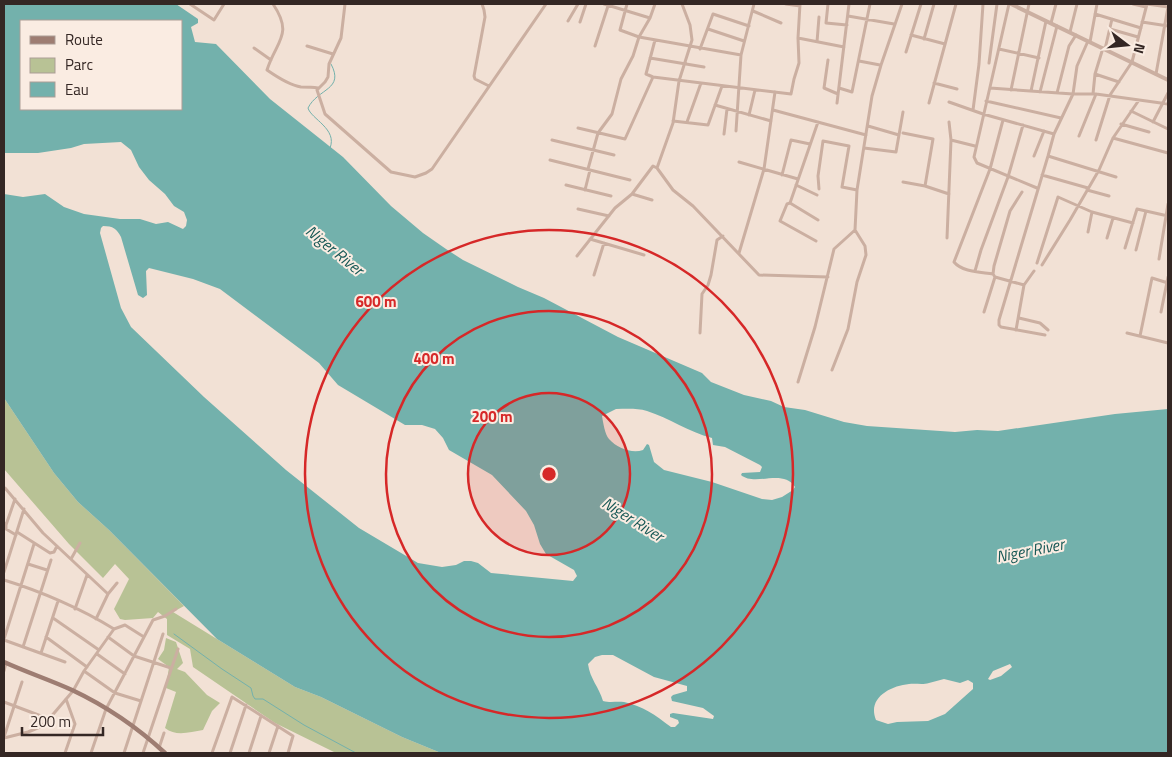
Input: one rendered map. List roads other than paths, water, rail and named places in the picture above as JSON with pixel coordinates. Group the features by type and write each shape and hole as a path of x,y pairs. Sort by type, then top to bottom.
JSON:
{"main road":[{"path":"5,662 73,691 106,709 133,725 161,751"}],"street":[{"path":"190,4 213,21 224,4"},
{"path":"273,4 282,18 283,26 282,35 267,70 275,76 301,86 318,88"},
{"path":"345,4 343,32 329,64 328,77 316,92 319,95 325,114 391,172 415,177 432,169 546,4"},
{"path":"482,4 485,17 474,76 475,79 489,86"},
{"path":"568,21 578,4"},
{"path":"580,22 586,4"},
{"path":"627,4 620,30 639,37 740,55"},
{"path":"585,190 598,133 612,114 621,79 634,56 639,37 650,18 655,4"},
{"path":"657,168 673,121 679,80 691,47 690,25 682,4"},
{"path":"736,131 740,55 754,4"},
{"path":"655,40 646,74 653,77 791,94 799,63 800,5 786,4"},
{"path":"828,4 826,23 847,25"},
{"path":"837,103 849,4"},
{"path":"839,88 852,92 870,4"},
{"path":"832,370 848,329 857,282 866,256 865,246 855,230 857,190 872,96 880,65 902,4"},
{"path":"906,52 921,4"},
{"path":"924,38 934,4"},
{"path":"929,103 956,4"},
{"path":"973,110 979,64 982,4"},
{"path":"989,63 997,4"},
{"path":"1038,188 975,161 975,146 1010,4 1168,80"},
{"path":"1011,90 1029,4"},
{"path":"1031,91 1049,22 1056,4"},
{"path":"1070,32 1077,4"},
{"path":"1045,336 998,325 1054,134 1073,94 1076,66 1089,41 1097,4"},
{"path":"1133,4 1168,7 1156,74"},
{"path":"595,46 606,5 650,18"},
{"path":"1096,140 1110,96 1132,62 1147,5"},
{"path":"752,12 781,23"},
{"path":"700,48 713,14 749,26"},
{"path":"1095,14 1141,28"},
{"path":"848,16 894,24"},
{"path":"817,42 819,17"},
{"path":"1079,136 1094,94 1095,74 1112,19"},
{"path":"1142,22 1166,26"},
{"path":"1040,92 1057,26"},
{"path":"708,29 744,40"},
{"path":"1110,29 1138,37"},
{"path":"911,35 945,44"},
{"path":"1057,93 1069,46 1076,35"},
{"path":"798,38 844,47"},
{"path":"307,46 333,54"},
{"path":"254,48 271,60"},
{"path":"999,49 1039,58"},
{"path":"650,58 704,67"},
{"path":"828,60 824,88 838,94"},
{"path":"859,61 880,65"},
{"path":"1095,74 1119,82"},
{"path":"578,128 625,139 653,77"},
{"path":"687,122 701,83"},
{"path":"934,83 957,90"},
{"path":"673,121 708,125 722,86"},
{"path":"990,88 1094,94 1168,104"},
{"path":"749,115 755,90"},
{"path":"740,253 764,169 775,92"},
{"path":"1153,122 1168,93"},
{"path":"1133,223 1092,212 1079,205 1060,197 1057,199 1040,264 1066,229 1079,205 1088,189 1098,170 1121,124 1140,100"},
{"path":"986,101 1061,118"},
{"path":"949,102 983,114 1054,134"},
{"path":"715,105 771,121"},
{"path":"724,134 727,109"},
{"path":"772,110 866,135"},
{"path":"1131,111 1168,129"},
{"path":"864,148 896,152 901,134 903,112"},
{"path":"1003,120 990,168 954,262 974,272 1024,284"},
{"path":"816,241 780,221 787,204 790,203 818,122"},
{"path":"947,238 951,140 949,122"},
{"path":"1121,124 1149,132"},
{"path":"974,272 1008,176 1023,125"},
{"path":"868,126 933,139 925,186"},
{"path":"1034,156 1044,131"},
{"path":"1113,138 1168,153"},
{"path":"552,140 614,155"},
{"path":"782,175 791,140 810,144"},
{"path":"951,140 975,146"},
{"path":"819,189 818,176 823,141 849,146 842,187 857,190"},
{"path":"1048,156 1116,177"},
{"path":"550,160 630,180"},
{"path":"739,162 798,179"},
{"path":"577,256 609,216 632,194 653,166 657,168 673,190 693,206 759,274 828,277"},
{"path":"1042,175 1109,196"},
{"path":"903,182 925,186 949,194"},
{"path":"566,185 611,196"},
{"path":"796,185 817,195"},
{"path":"984,312 994,276 994,266 1009,215 1022,192"},
{"path":"632,194 652,200"},
{"path":"790,203 818,220"},
{"path":"1159,258 1168,204"},
{"path":"578,208 609,216"},
{"path":"1125,248 1137,209 1167,215"},
{"path":"1136,250 1146,211"},
{"path":"1088,232 1092,212"},
{"path":"1107,238 1113,218"},
{"path":"798,382 815,327 834,249 855,230"},
{"path":"1164,232 1168,233"},
{"path":"700,333 702,294 709,280 717,240 722,236"},
{"path":"590,239 644,255"},
{"path":"594,275 604,243"},
{"path":"1016,330 1024,284 1034,271"},
{"path":"1161,312 1167,292 1168,276"},
{"path":"1140,336 1152,278 1168,283"},
{"path":"1018,318 1040,323 1048,330"},
{"path":"1126,333 1168,343"},
{"path":"5,488 43,533 108,594"},
{"path":"15,499 5,524 6,528 52,553 57,546"},
{"path":"4,572 24,510"},
{"path":"71,559 80,543"},
{"path":"34,544 4,639 65,662"},
{"path":"23,647 51,560"},
{"path":"28,564 47,570"},
{"path":"75,609 87,575"},
{"path":"4,580 21,585 58,601 114,629"},
{"path":"96,619 108,594 117,583"},
{"path":"41,653 58,601"},
{"path":"91,753 106,709 153,620 166,616 176,609"},
{"path":"53,618 125,674"},
{"path":"4,738 40,727 49,719 73,691 84,671 114,629 125,625 144,637"},
{"path":"124,753 163,634"},
{"path":"46,637 87,667"},
{"path":"108,637 134,656 171,668"},
{"path":"143,753 178,649"},
{"path":"4,671 5,662"},
{"path":"84,671 114,692 141,701"},
{"path":"4,738 22,682"},
{"path":"212,753 232,697 293,736 288,753"},
{"path":"65,753 74,724 66,699"},
{"path":"4,702 49,719"},
{"path":"230,753 246,705"},
{"path":"249,753 262,716"},
{"path":"269,753 278,726"},
{"path":"161,751 164,733"}],"water":[{"name":"Niger River","path":"4,4 176,4 198,19 198,23 191,27 195,42 216,44 270,99 343,157 391,206 423,233 463,260 544,298 618,337 702,373 711,382 744,395 844,422 867,426 955,432 998,431 1115,414 1168,409 1168,753 441,753 402,737 321,697 295,687 217,639 109,530 78,502 54,473 4,398 4,194 23,197 45,194 64,207 84,214 120,219 140,219 156,224 168,222 183,229 186,226 187,220 184,212 174,206 165,194 149,180 139,167 131,150 121,142 84,144 38,153 4,153","holes":["103,226 112,227 121,237 138,295 143,298 147,295 146,271 149,268 193,279 220,289 319,363 338,385 405,425 422,425 435,429 443,438 449,450 492,475 526,511 546,554 574,570 577,576 573,581 491,573 478,563 471,561 442,567 418,563 359,528 286,470 204,397 131,327 121,308 100,233","616,409 647,411 712,438 713,445 725,447 762,467 760,472 742,473 741,475 754,479 783,479 795,487 782,497 772,500 762,499 712,482 664,470 654,462 649,445 647,444 643,450 634,451 620,447 612,442 606,435 602,416","613,655 654,677 687,686 687,691 673,695 671,697 672,701 703,708 714,716 713,719 673,713 670,714 670,717 678,720 679,723 675,727 671,727 637,706 624,702 603,701 588,664 595,657","1010,664 1012,667 1001,676 988,679 993,671","944,679 960,683 968,680 973,683 973,689 945,714 928,721 888,724 876,720 874,712 877,699 888,690 902,685 926,684"]}],"waterway":[{"path":"330,148 330,135 308,108 312,101 333,84 335,79 331,64"},
{"path":"174,634 251,688 255,699 263,699 304,725 356,753"}]}
